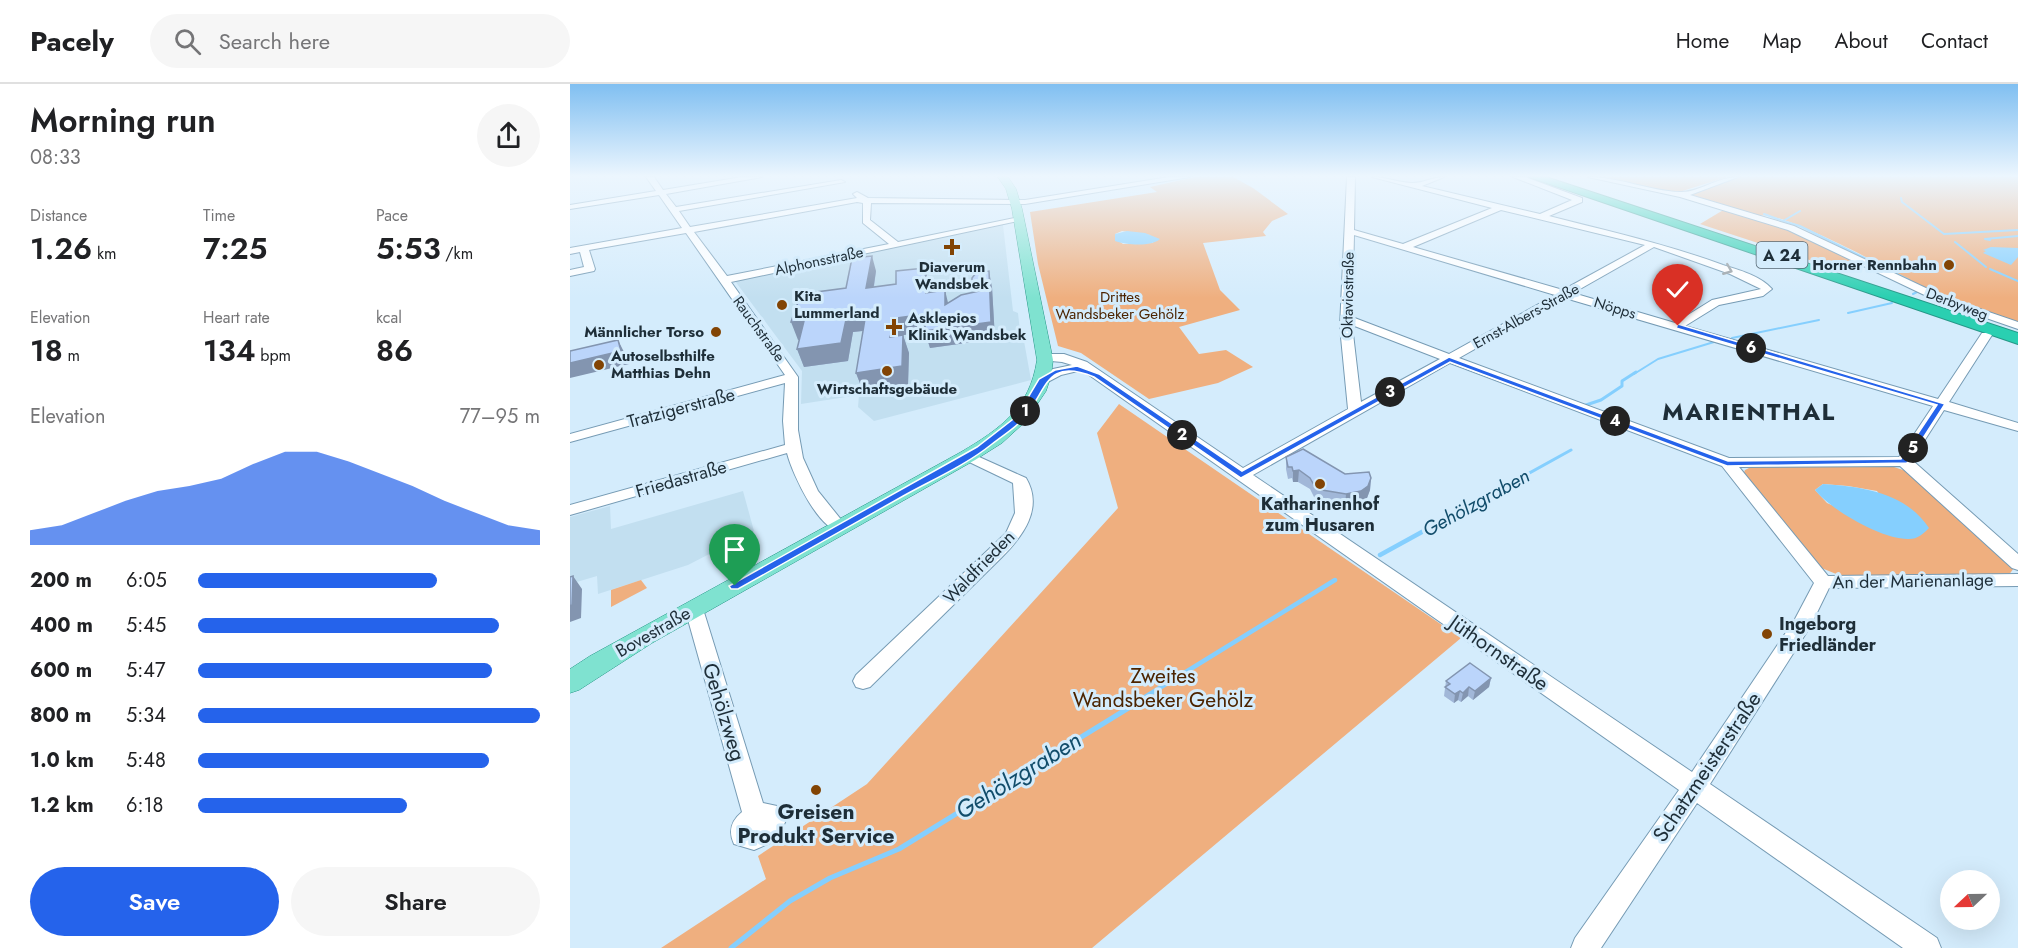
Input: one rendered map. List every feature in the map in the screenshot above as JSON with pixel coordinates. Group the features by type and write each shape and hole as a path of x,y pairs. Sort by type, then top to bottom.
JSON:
{"highway":[{"name":"A 24","path":"1654,217 2018,339"},
{"name":"A 24","path":"1670,217 2018,332"}],"main road":[{"path":"1019,220 1028,280 1044,357"},
{"name":"Bovestraße","path":"570,683 599,663 968,456 999,436 1020,417 1035,396 1042,381 1044,357"}],"street":[{"name":"Rauchstraße","path":"678,217 792,377 793,447 803,477 819,504 839,527"},
{"path":"570,251 763,217"},
{"path":"866,217 866,221 896,245"},
{"name":"Oktaviostraße","path":"1350,217 1346,319 1355,412"},
{"path":"1406,246 1476,217"},
{"path":"1543,217 1653,244 1713,264 1757,282 1767,289 1762,293 1712,304 1678,326"},
{"name":"Derbyweg","path":"1756,217 1802,232 1941,299 2018,327"},
{"name":"Alphonsstraße","path":"724,280 1019,220"},
{"name":"Nöpps","path":"1349,231 2018,427"},
{"name":"Ernst-Albers-Straße","path":"1241,475 1653,244"},
{"path":"570,273 590,269 584,249"},
{"path":"1346,319 1727,463 1904,461 1986,335"},
{"name":"Jüthornstraße","path":"1044,357 1097,375"},
{"name":"Jüthornstraße","path":"1044,357 1071,359 1083,364 1927,948"},
{"path":"1042,381 1057,372 1077,368"},
{"name":"Tratzigerstraße","path":"570,438 792,377"},
{"name":"Friedastraße","path":"570,510 793,447"},
{"name":"Waldfrieden","path":"863,681 1012,538 1024,518 1026,500 1020,481 968,456"},
{"name":"An der Marienanlage","path":"1904,461 2018,564"},
{"name":"An der Marienanlage","path":"1727,463 1823,582 2018,580"},
{"name":"Schatzmeisterstraße","path":"1585,948 1803,622 1823,582"},
{"name":"Gehölzweg","path":"694,609 755,816"},
{"name":"Jüthornstraße","path":"1900,930 1921,948"}],"shaded area":[{"name":"Asklepios Klinik Wandsbek","path":"1003,225 1013,311 1018,313 1021,341 1024,341 1031,380 874,421 858,407 859,395 801,404 802,371 735,281"},
{"path":"743,491 754,531 688,565 598,594 597,576 570,584 570,517 610,506 611,529"}],"green space":[{"name":"Drittes Wandsbeker Gehölz","path":"1031,217 1280,217 1272,221 1263,232 1266,236 1203,243 1220,290 1240,310 1179,327 1199,354 1226,350 1253,367 1218,383 1149,399 1081,353 1058,346 1038,264","holes":["1122,231 1150,235 1153,243 1123,244 1115,238 1115,234"]},
{"path":"1711,217 1752,217 1777,225 1860,261 1837,269 1700,224"},
{"name":"Horner Rennbahn","path":"1776,217 2018,217 2018,323 1961,305 1824,236"},
{"name":"Zweites Wandsbeker Gehölz","path":"1119,404 1461,638 1092,948 661,948 766,879 758,856 867,784 1118,508 1097,433"},
{"path":"1888,465 1912,473 2014,568 2008,576 1846,578 1819,567 1743,475 1745,470 1751,467","holes":["1823,484 1877,491 1909,539 1827,503 1815,490"]},
{"path":"641,580 647,588 611,607 611,590"}],"water":[{"path":"1127,231 1145,233 1160,239 1156,242 1139,244 1115,241 1115,234"},
{"path":"1991,247 2018,248 2018,257 2011,265 1983,253 1986,251 1983,250"},
{"path":"1823,484 1868,490 1895,499 1908,506 1929,528 1912,539 1886,535 1845,515 1823,498 1815,490"}],"building":[{"path":"872,256 866,288 896,284 896,271 925,268 926,293 945,290 945,305 961,295 979,291 972,283 972,278 976,273 989,271 991,322 925,331 925,314 897,318 890,337 903,335 902,366 856,373 866,313 847,315 841,343 797,349 804,321 791,322 801,294 846,288 852,258"},
{"path":"618,340 621,351 570,363 570,351"},
{"path":"1303,449 1345,474 1369,472 1371,478 1368,486 1361,491 1346,494 1322,490 1299,470 1293,471 1292,467 1288,467 1286,457"},
{"path":"573,576 572,605 570,606 570,577"},
{"path":"1470,663 1491,678 1475,691 1469,687 1463,693 1460,691 1455,694 1445,687 1450,684 1446,681"}],"waterway":[{"path":"1773,217 1783,221"},
{"name":"Gehölzgraben","path":"1783,221 1789,217"},
{"path":"1922,217 1944,234 2018,230"},
{"name":"Gehölzgraben","path":"1783,221 1800,226 1909,280"},
{"path":"1990,240 1985,239 2018,236"},
{"path":"1955,242 1986,267"},
{"path":"1990,269 2018,281"},
{"name":"Gehölzgraben","path":"1913,294 1917,292"},
{"name":"Gehölzgraben","path":"1848,313 1892,303"},
{"name":"Gehölzgraben","path":"1732,338 1819,320"},
{"name":"Gehölzgraben","path":"1634,374 1658,359 1714,342"},
{"name":"Gehölzgraben","path":"1586,405 1601,400 1622,386 1622,381 1636,372"},
{"name":"Gehölzgraben","path":"1448,518 1571,450"},
{"name":"Gehölzgraben","path":"1380,555 1451,516"},
{"name":"Gehölzgraben","path":"1132,705 1335,580"},
{"name":"Gehölzgraben","path":"731,948 790,901 830,878 899,849 1135,704"}],"place":[{"name":"Diaverum Wandsbek","path":"952,247"},
{"name":"Horner Rennbahn","path":"1949,265"},
{"name":"Kita Lummerland","path":"782,305"},
{"name":"Asklepios Klinik Wandsbek","path":"894,327"},
{"name":"Männlicher Torso","path":"716,332"},
{"name":"Autoselbsthilfe Matthias Dehn","path":"599,365"},
{"name":"Wirtschaftsgebäude","path":"887,371"},
{"name":"Katharinenhof zum Husaren","path":"1320,484"},
{"name":"Ingeborg Friedländer","path":"1767,634"},
{"name":"Greisen Produkt Service","path":"816,790"}],"district":[{"name":"MARIENTHAL","path":"1749,411"}],"route":[{"path":"735,586 981,449 1020,417 1028,408 1042,381 1057,372 1071,368 1097,375 1241,475 1449,359 1727,463 1904,461 1941,404 1678,326"}]}
